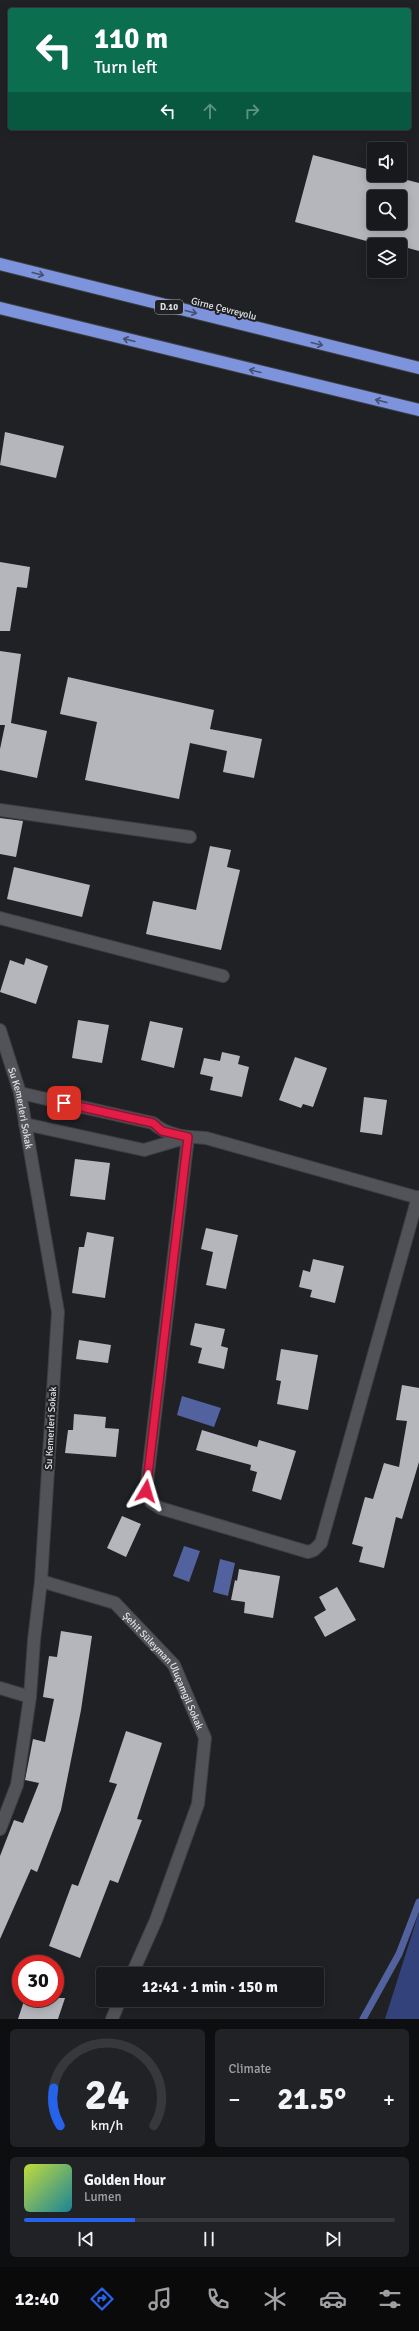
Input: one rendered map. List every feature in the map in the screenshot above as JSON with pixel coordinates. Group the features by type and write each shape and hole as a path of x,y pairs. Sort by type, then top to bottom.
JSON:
{"highway":[{"name":"Girne Çevreyolu","path":"0,264 419,368"},
{"path":"0,308 419,410"}],"street":[{"path":"0,810 190,837"},
{"path":"0,918 223,976"},
{"name":"Su Kemerleri Sokak","path":"0,1030 4,1054 20,1094 58,1312 41,1581 34,1640 30,1697 17,1785 0,1829"},
{"path":"20,1094 153,1123 162,1131 188,1137 206,1138 418,1198 321,1543 314,1550 308,1552 160,1508 151,1502 146,1491 188,1137"},
{"path":"25,1124 144,1150 188,1137"},
{"name":"Şehit Süleyman Uluçamgil Sokak","path":"41,1581 114,1603 174,1665 205,1738 198,1804 156,1920 135,1967"},
{"path":"0,1688 30,1697"},
{"path":"112,2019 117,2007"}],"shaded area":[{"path":"182,1396 221,1408 214,1427 177,1415"},
{"path":"184,1546 200,1551 189,1582 173,1576"},
{"path":"220,1559 235,1563 228,1596 213,1592"},
{"path":"419,1912 419,2019 385,2019"}],"building":[{"path":"313,155 367,169 367,182 407,182 407,180 419,183 419,251 407,248 407,238 367,237 367,241 295,222"},
{"path":"5,432 64,446 56,478 0,465"},
{"path":"0,562 30,567 27,588 17,587 10,631 0,631"},
{"path":"0,651 21,654 11,723 47,731 37,778 0,770 0,749 5,725 0,725"},
{"path":"68,677 214,710 210,729 262,739 254,778 223,772 227,751 190,743 179,799 85,780 97,722 60,714"},
{"path":"0,818 23,821 16,857 0,854"},
{"path":"210,846 231,850 227,867 240,870 221,950 146,934 153,901 196,910"},
{"path":"14,867 90,885 82,917 7,899"},
{"path":"26,958 48,966 36,1004 0,992 10,960 24,965"},
{"path":"78,1020 109,1025 102,1063 72,1058"},
{"path":"150,1021 183,1028 174,1068 141,1060"},
{"path":"222,1052 240,1056 238,1064 249,1067 242,1097 210,1090 213,1077 200,1074 204,1058 220,1061"},
{"path":"295,1057 327,1068 313,1107 303,1104 301,1108 279,1100"},
{"path":"364,1097 387,1100 382,1135 360,1132"},
{"path":"75,1159 110,1163 105,1200 70,1196"},
{"path":"206,1228 238,1235 226,1289 206,1285 213,1252 201,1249"},
{"path":"87,1232 114,1237 105,1298 72,1293 79,1247 84,1247"},
{"path":"313,1259 344,1266 335,1303 310,1297 312,1290 299,1287 303,1270 310,1272"},
{"path":"195,1323 225,1329 221,1346 228,1348 224,1369 198,1363 202,1348 190,1345"},
{"path":"79,1340 111,1345 108,1363 76,1359"},
{"path":"281,1349 318,1355 308,1410 277,1404 281,1381 276,1380"},
{"path":"402,1385 419,1388 419,1462 402,1519 396,1517 384,1568 359,1562 363,1547 352,1544 365,1497 373,1499 384,1463 399,1467 407,1421 396,1420"},
{"path":"74,1414 106,1417 105,1428 119,1429 116,1457 65,1453 68,1430 73,1430"},
{"path":"202,1430 257,1447 259,1440 296,1451 281,1500 252,1491 257,1472 250,1470 251,1465 196,1450"},
{"path":"122,1516 141,1524 126,1557 107,1548"},
{"path":"239,1569 280,1576 273,1618 244,1613 245,1602 231,1600"},
{"path":"337,1587 356,1620 325,1637 314,1617 326,1610 319,1597"},
{"path":"61,1631 92,1636 81,1710 61,1810 37,1872 31,1869 0,1939 0,1856 14,1820 23,1823 39,1783 25,1780 33,1739 45,1742 54,1699 43,1697 49,1656 57,1657"},
{"path":"126,1731 162,1743 137,1819 142,1820 118,1883 110,1880 80,1958 49,1946 72,1884 78,1886 117,1784 109,1782"},
{"path":"22,2007 62,2007 58,2019 18,2019"}],"waterway":[{"path":"363,2019 399,1954 419,1902"}],"route":[{"path":"64,1103 153,1123 162,1131 188,1137 146,1491"}]}
